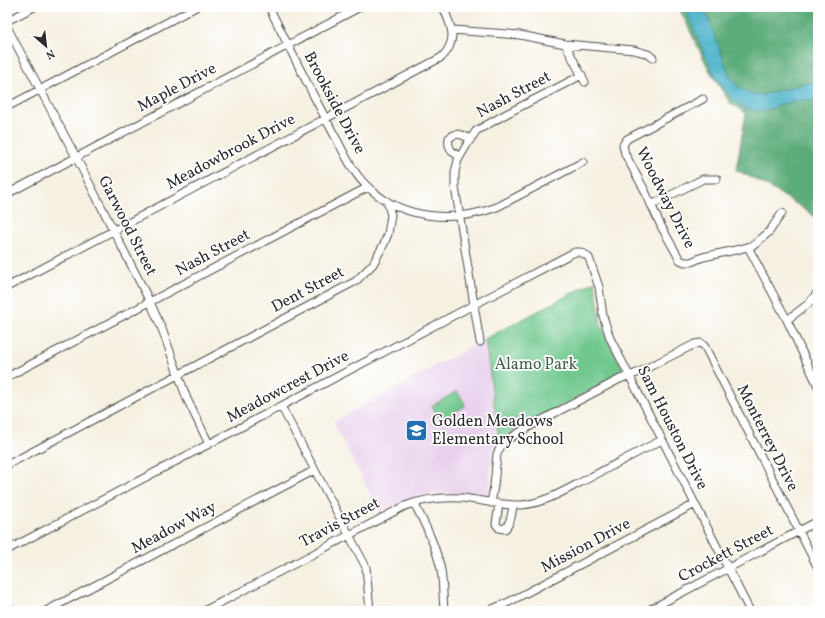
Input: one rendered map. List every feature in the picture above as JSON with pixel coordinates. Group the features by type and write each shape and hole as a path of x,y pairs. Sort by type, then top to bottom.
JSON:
{"main road":[{"path":"7,604 11,611"}],"street":[{"path":"7,21 34,7"},
{"path":"7,106 196,7"},
{"name":"Brookside Drive","path":"269,7 356,174 368,187 387,201"},
{"name":"Maple Drive","path":"7,194 360,7"},
{"path":"443,7 452,30 520,35 565,44 634,50 648,54 653,58"},
{"name":"Garwood Street","path":"7,27 114,230 150,302 162,329 187,399 209,444"},
{"name":"Meadowbrook Drive","path":"7,287 442,57 449,50 452,40 452,30"},
{"name":"Nash Street","path":"460,216 455,187 455,172 460,157 476,131 506,114 583,78 565,44"},
{"name":"Woodway Drive","path":"703,99 627,139 623,144 626,154 680,260 691,262 713,254 748,247"},
{"path":"460,157 449,149 449,138 456,134 460,134 471,139"},
{"path":"387,201 406,210 428,216 460,216 484,212 497,207 583,162"},
{"path":"651,205 703,179 717,178"},
{"name":"Nash Street","path":"7,377 368,187"},
{"name":"Dent Street","path":"7,465 356,281 374,264 388,234 391,215 387,201"},
{"path":"782,213 769,232 758,242 748,247 787,320 818,386"},
{"path":"460,216 480,342"},
{"name":"Meadowcrest Drive","path":"7,550 563,258 575,252 583,252"},
{"name":"Sam Houston Drive","path":"583,252 589,258 599,287 603,316 610,338 750,611"},
{"path":"787,320 808,304 818,292"},
{"name":"Monterrey Drive","path":"629,375 637,373 695,344 701,343 706,347 818,568"},
{"path":"491,503 497,454 503,442 534,424 629,375"},
{"path":"281,406 366,567 370,611"},
{"name":"Travis Street","path":"204,611 348,534 398,509 414,503 437,498 462,498 513,505 538,502 557,494 662,440"},
{"name":"Meadow Way","path":"46,611 315,470"},
{"path":"414,503 431,538 437,555 441,571 444,611"},
{"path":"499,504 496,524 499,528 504,529 510,521 513,505"},
{"name":"Mission Drive","path":"488,611 516,598 695,504"},
{"name":"Crockett Street","path":"647,611 818,522"}],"shaded area":[{"name":"Golden Meadows Elementary School","path":"485,339 498,440 492,454 490,483 487,496 443,493 421,496 380,512 333,422"}],"green space":[{"path":"678,7 818,7 818,219 778,193 736,170 746,113 730,103 709,70"},
{"name":"Alamo Park","path":"595,281 601,325 624,371 623,373 506,435 499,441 485,339"},
{"path":"457,391 465,406 440,420 432,406"}],"water":[{"path":"684,7 703,7 730,77 738,87 751,94 762,95 806,83 818,84 818,103 797,100 765,110 750,110 737,103 725,91 715,75"}],"place":[{"name":"Golden Meadows Elementary School","path":"417,431"}]}
